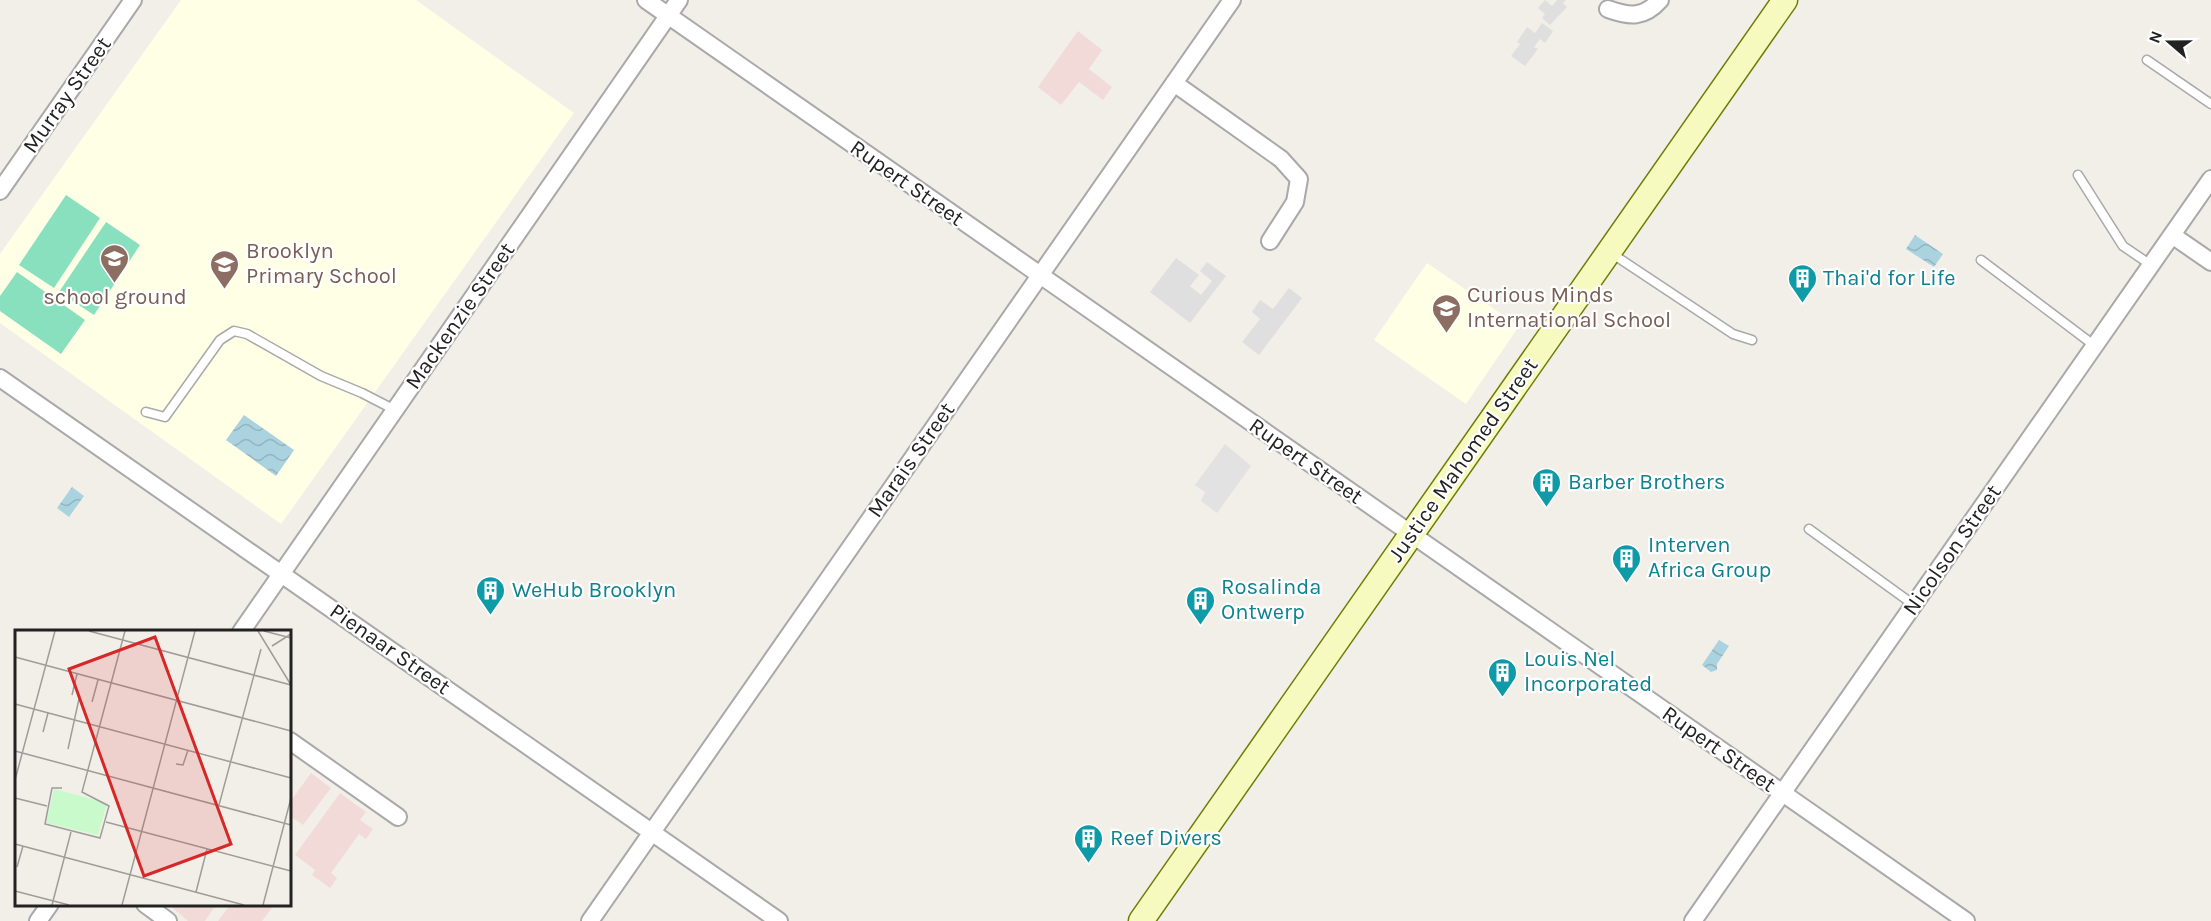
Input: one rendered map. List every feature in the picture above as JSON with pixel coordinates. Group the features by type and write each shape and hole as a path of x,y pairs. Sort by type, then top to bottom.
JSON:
{"main road":[{"name":"Justice Mahomed Street","path":"1142,921 1785,0"}],"street":[{"name":"Murray Street","path":"0,191 133,0"},
{"name":"Rupert Street","path":"646,0 1966,921"},
{"name":"Mackenzie Street","path":"242,630 680,0"},
{"name":"Marais Street","path":"590,921 1232,0"},
{"path":"1608,9 1624,15 1639,16 1660,0"},
{"path":"1174,83 1281,159 1299,179 1295,202 1270,241"},
{"name":"Nicolson Street","path":"1693,921 2211,179"},
{"path":"2172,235 2211,262"},
{"name":"Pienaar Street","path":"0,378 779,921"},
{"path":"291,742 398,817"},
{"path":"38,921 49,906"},
{"path":"148,906 168,921"}],"lane":[{"path":"2147,60 2211,105"},
{"path":"2078,175 2123,246 2151,266"},
{"path":"1609,251 1733,334 1752,340"},
{"path":"1981,260 2095,346"},
{"path":"146,412 165,417 220,340 234,331 247,334 321,376 395,410"},
{"path":"1809,529 1914,604"}],"shaded area":[{"name":"Brooklyn Primary School","path":"181,0 416,0 574,113 281,524 0,323 0,254"},
{"path":"1545,0 1552,6 1557,0 1566,0 1563,3 1567,7 1550,25 1542,18 1545,14 1538,8"},
{"path":"1542,23 1553,31 1545,43 1540,39 1534,47 1538,49 1525,66 1511,56 1520,44 1517,42 1527,27 1535,33"},
{"path":"1078,31 1102,50 1089,69 1112,87 1103,100 1079,82 1061,105 1038,87"},
{"path":"1176,258 1199,275 1190,286 1201,295 1212,281 1200,271 1207,262 1226,276 1190,323 1150,292"},
{"name":"Curious Minds International School","path":"1427,263 1519,326 1466,404 1374,340"},
{"path":"1289,288 1302,298 1259,355 1242,342 1260,319 1252,312 1260,300 1273,309"},
{"path":"1225,444 1251,466 1217,513 1201,501 1205,492 1195,485"},
{"path":"311,773 331,788 303,825 293,818 291,821 291,797 293,798"},
{"path":"340,793 366,812 360,820 373,829 366,839 359,834 331,873 337,878 330,888 312,875 315,870 295,855"},
{"path":"170,906 215,906 205,921 188,921"},
{"path":"229,906 273,906 262,921 218,921"}],"green space":[{"path":"66,195 100,218 54,288 19,265"},
{"path":"106,222 140,245 94,315 59,292"},
{"path":"17,272 85,320 61,354 0,311 0,296"}],"water":[{"path":"1915,235 1943,254 1934,267 1906,249"},
{"path":"244,415 294,450 276,476 226,440"},
{"path":"72,487 84,496 69,517 57,508"},
{"path":"1719,640 1729,646 1717,664 1717,670 1711,672 1702,665"}],"place":[{"name":"school ground","path":"115,284"},
{"name":"Brooklyn Primary School","path":"225,290"},
{"name":"Thai'd for Life","path":"1802,304"},
{"name":"Curious Minds International School","path":"1446,334"},
{"name":"Barber Brothers","path":"1547,508"},
{"name":"Interven Africa Group","path":"1627,584"},
{"name":"WeHub Brooklyn","path":"491,616"},
{"name":"Rosalinda Ontwerp","path":"1200,626"},
{"name":"Louis Nel Incorporated","path":"1503,698"},
{"name":"Reef Divers","path":"1089,864"}]}
